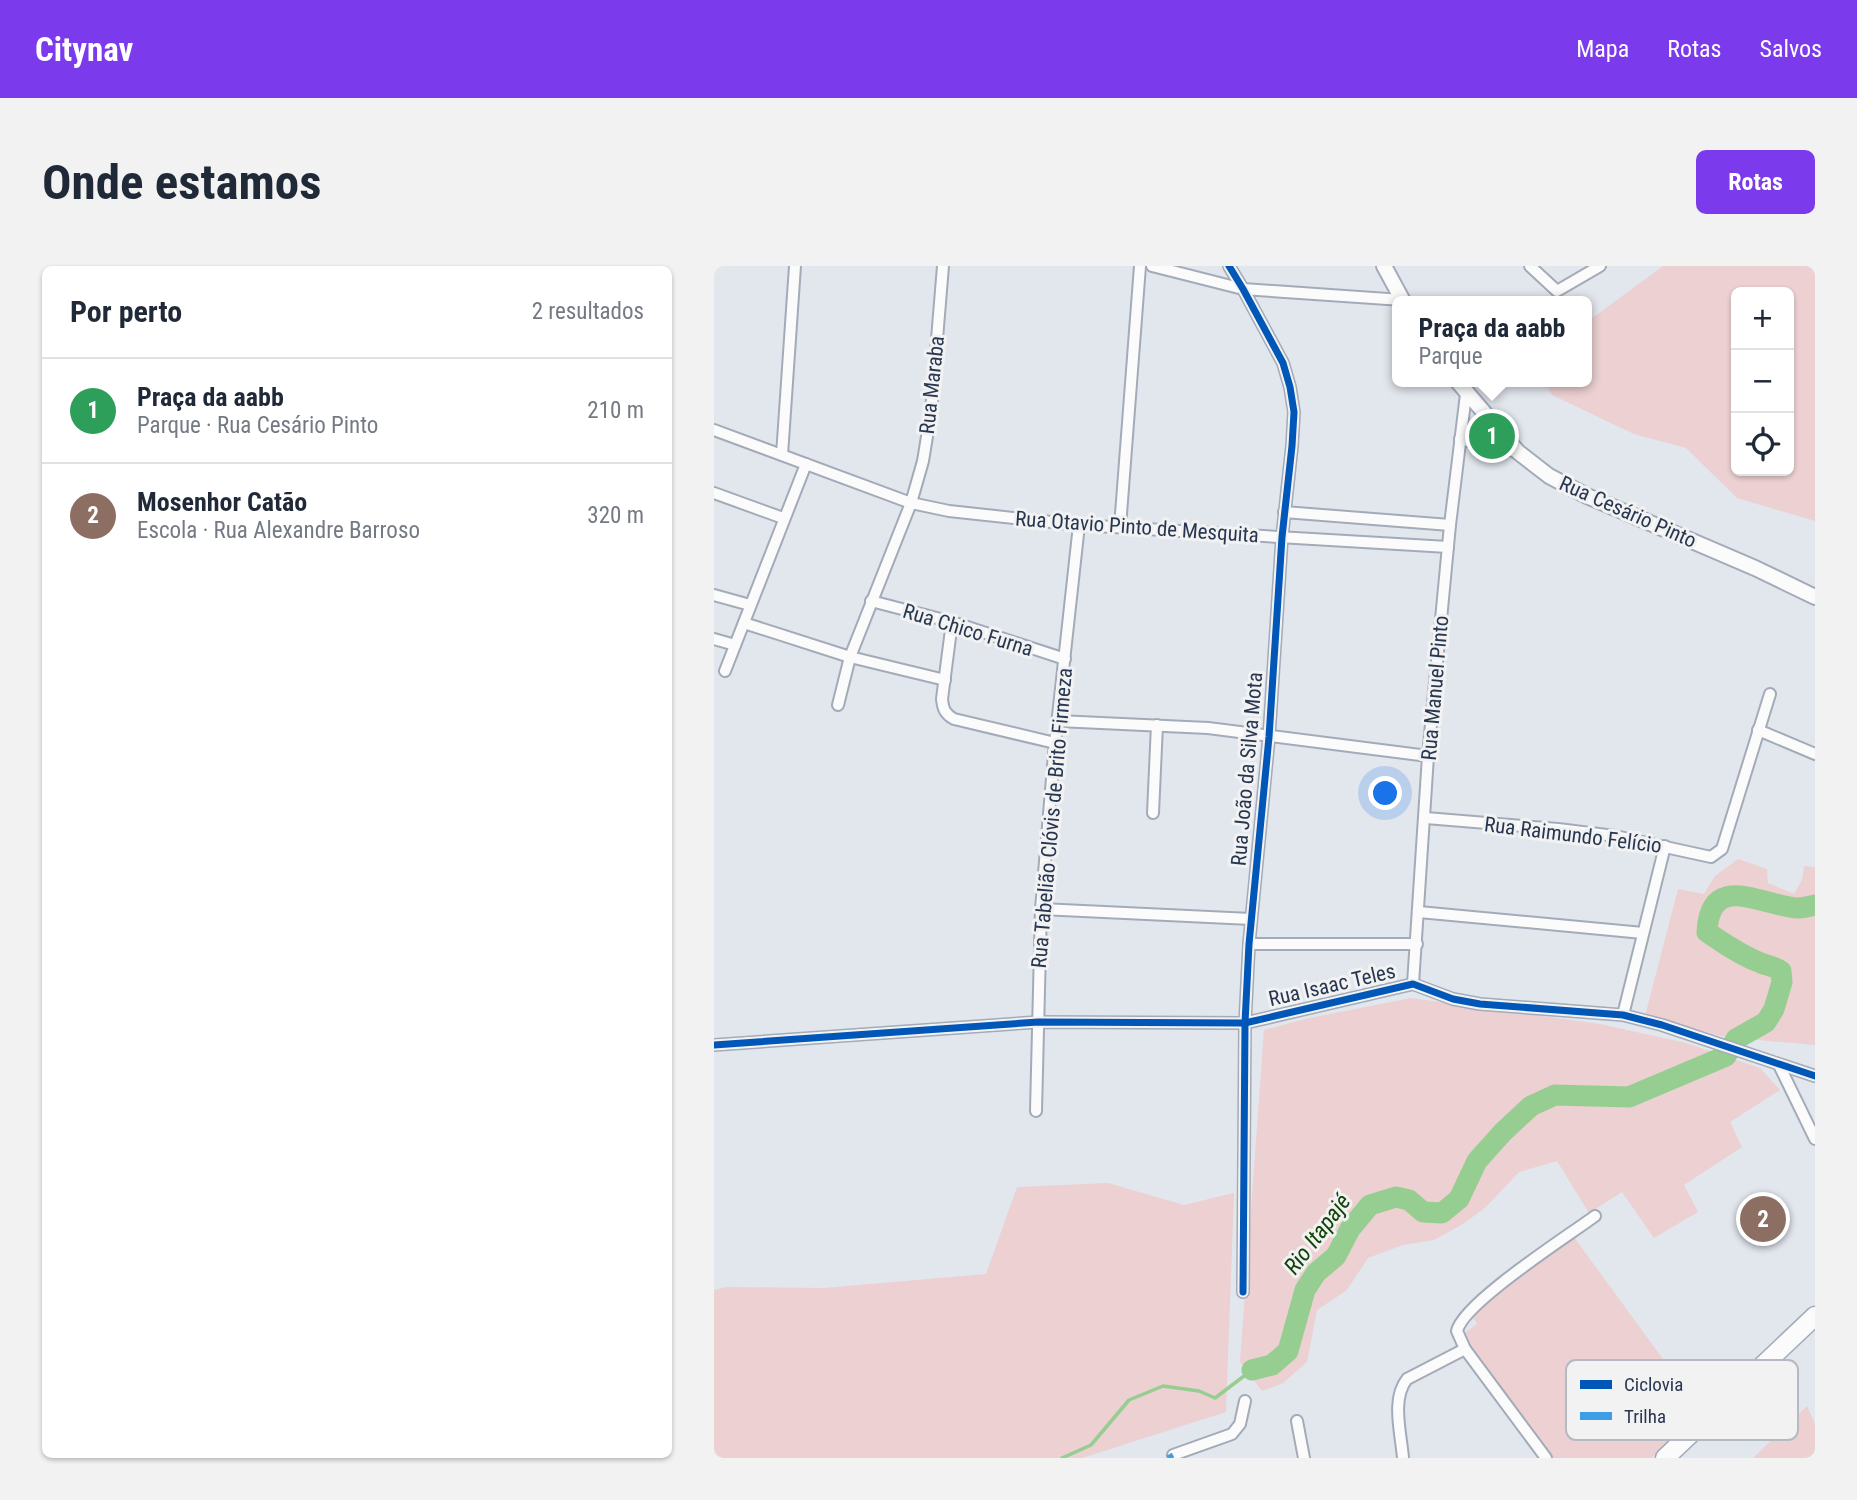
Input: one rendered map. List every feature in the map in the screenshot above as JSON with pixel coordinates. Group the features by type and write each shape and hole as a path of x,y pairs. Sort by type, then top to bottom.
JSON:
{"main road":[{"path":"1769,1360 1815,1316"},
{"path":"1665,1458 1684,1440"}],"street":[{"path":"782,455 795,266"},
{"name":"Rua Maraba","path":"838,705 850,657 912,503 923,461 931,412 943,266"},
{"path":"1120,527 1140,266"},
{"path":"1152,266 1244,289 1392,300"},
{"name":"Rua João da Silva Mota","path":"1229,266 1283,363 1294,412 1282,537 1269,737 1249,944 1245,1023 1242,1292"},
{"path":"1384,266 1400,296"},
{"path":"1530,266 1557,291 1600,266"},
{"name":"Rua Manuel Pinto","path":"1413,984 1428,756 1460,439 1462,388"},
{"name":"Rua Cesário Pinto","path":"1462,388 1518,452 1549,476 1587,496 1755,568 1815,597"},
{"name":"Rua Otavio Pinto de Mesquita","path":"714,430 912,503 948,511 1079,525 1448,547"},
{"path":"1460,439 1518,452"},
{"path":"725,671 806,464"},
{"path":"714,493 783,518"},
{"name":"Rua Otavio Pinto de Mesquita","path":"1284,512 1450,525"},
{"name":"Rua Tabelião Clóvis de Brito Firmeza","path":"1036,1111 1041,909 1055,743 1079,525"},
{"path":"714,595 750,605"},
{"name":"Rua Chico Furna","path":"871,601 952,622 1065,659"},
{"path":"952,622 943,708 954,719 1055,743"},
{"path":"744,623 850,657 945,680"},
{"path":"714,639 735,645"},
{"name":"Rua Raimundo Felício","path":"1426,818 1558,829 1665,846 1711,857 1722,849 1770,694"},
{"path":"1058,721 1208,728 1428,756"},
{"path":"1153,813 1157,725"},
{"path":"1758,730 1815,754"},
{"path":"1623,1015 1665,846"},
{"path":"1041,909 1251,919"},
{"path":"1419,912 1643,933"},
{"path":"1249,944 1416,944"},
{"name":"Rua Isaac Teles","path":"714,1045 1038,1022 1245,1023 1413,984 1453,999 1480,1004 1623,1015 1662,1025 1815,1076"},
{"path":"1779,1065 1815,1139"},
{"path":"1540,1456 1465,1349 1457,1331 1464,1317 1481,1300 1595,1216"},
{"path":"1403,1458 1398,1402 1401,1386 1408,1379 1465,1349"},
{"path":"1174,1457 1232,1434 1240,1424 1245,1401"},
{"path":"1297,1421 1304,1458"}],"shaded area":[{"path":"1663,266 1815,266 1815,521 1737,498 1686,448 1634,434 1552,395 1548,387 1592,387 1592,318"},
{"path":"1738,859 1767,869 1768,883 1794,894 1802,880 1804,866 1815,867 1815,1045 1725,1037 1645,1016 1678,889 1704,894 1715,876"},
{"path":"1411,998 1600,1024 1686,1043 1760,1068 1780,1090 1730,1122 1742,1147 1684,1185 1698,1212 1654,1238 1622,1192 1589,1213 1557,1161 1519,1172 1486,1207 1463,1224 1434,1240 1403,1245 1368,1258 1347,1290 1317,1310 1307,1362 1283,1383 1262,1391 1240,1362 1264,1030"},
{"path":"1108,1183 1184,1205 1234,1193 1226,1412 1082,1458 714,1458 714,1290 726,1287 824,1288 986,1274 1017,1187"},
{"path":"1573,1236 1664,1360 1566,1360 1566,1440 1670,1440 1651,1458 1550,1458 1462,1335 1477,1324 1471,1314"},
{"path":"1807,1406 1815,1424 1815,1458 1753,1458 1772,1440 1798,1440 1798,1415"}],"waterway":[{"name":"Rio Itapajé","path":"1252,1370 1272,1365 1288,1351 1305,1290 1316,1273 1336,1256 1350,1229 1370,1205 1396,1197 1409,1200 1423,1212 1442,1213 1459,1199 1477,1161 1531,1106 1555,1095 1629,1097 1726,1056 1736,1039 1766,1022 1774,1009 1782,982 1781,971 1747,957 1707,932 1710,913 1717,902 1740,896 1798,908 1815,905"},
{"name":"Rio Itapajé","path":"1062,1458 1091,1445 1129,1400 1163,1386 1199,1391 1215,1398 1252,1370"}],"marked path":[{"path":"1168,1458 1173,1455"}],"cycle path":[{"path":"1229,266 1283,363 1294,412 1282,537 1269,737 1249,944 1245,1023 1243,1292"},
{"path":"714,1045 1038,1022 1245,1023 1413,984 1453,999 1480,1004 1623,1015 1662,1025 1815,1076"}],"place":[{"name":"Praça da aabb","path":"1492,436"},
{"name":"Mosenhor Catão","path":"1763,1219"}]}
